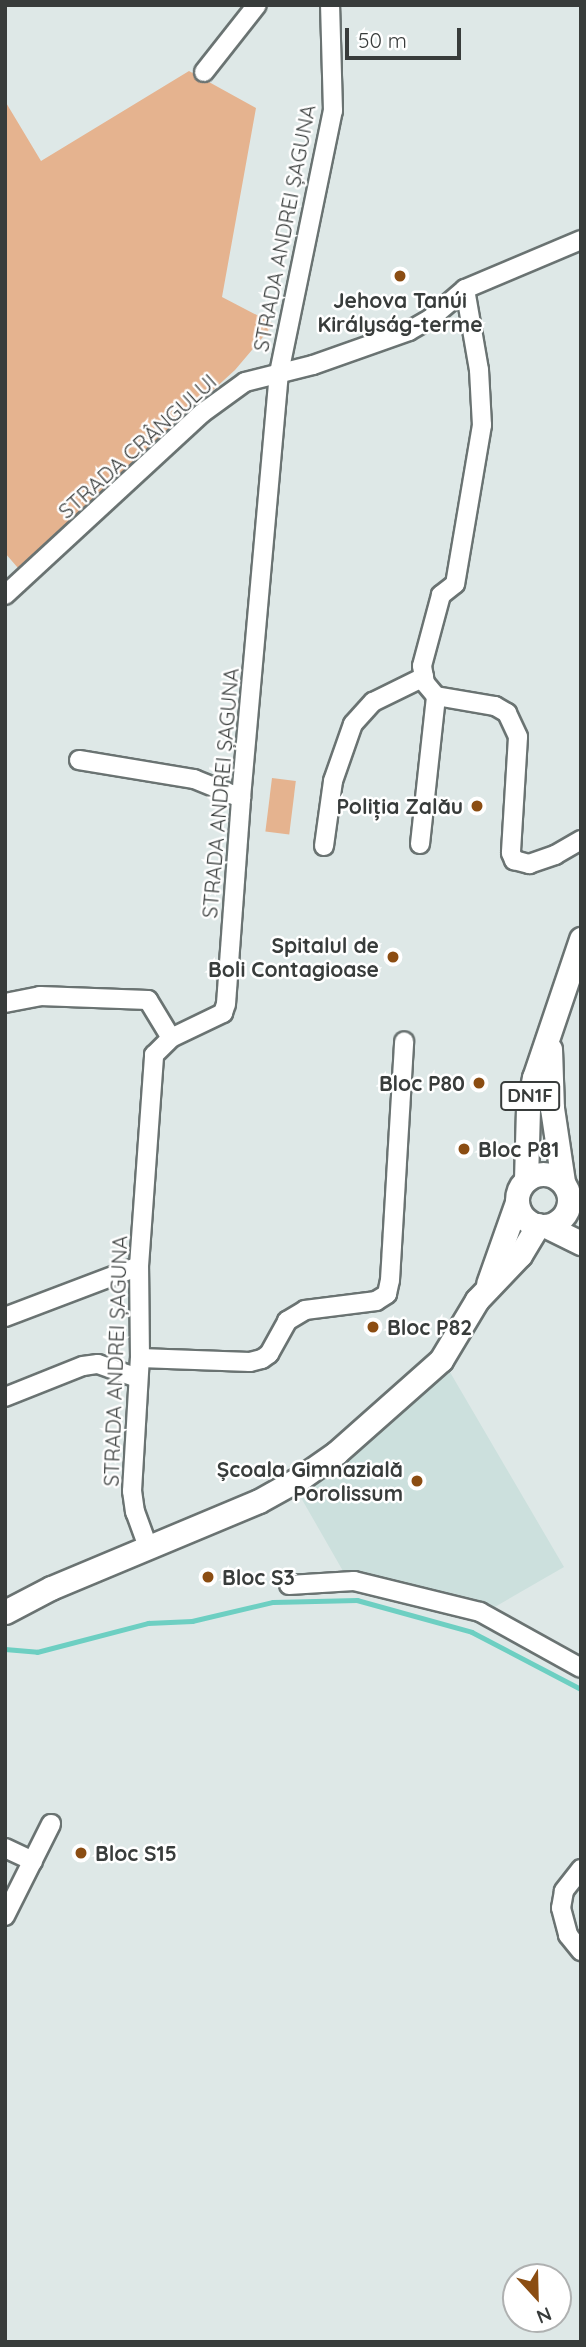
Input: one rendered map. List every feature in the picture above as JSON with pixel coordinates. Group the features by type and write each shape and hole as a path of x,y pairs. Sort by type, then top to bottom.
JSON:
{"main road":[{"name":"DN1F","path":"517,1202 521,1186 526,1180 528,1108 537,1062 581,939"},
{"name":"DN1F","path":"553,1016 551,1090 571,1198"},
{"path":"487,1287 515,1261 542,1225 554,1223 566,1213 571,1198 549,1174 526,1180"},
{"path":"517,1202 524,1217 581,1243"},
{"path":"5,1612 42,1592 259,1501 302,1477 336,1453 441,1360 487,1287 517,1202"}],"street":[{"path":"204,72 257,5"},
{"name":"STRADA ANDREI ȘAGUNA","path":"148,1547 135,1512 132,1491 140,1358 139,1266 154,1055 171,1038 223,1013 226,1004 241,798 279,373 333,111 330,5"},
{"name":"STRADA CRÂNGULUI","path":"5,595 201,414 245,382 410,331 430,319 465,289 581,240"},
{"path":"465,289 478,370 482,425 455,584 441,595 422,666 425,683 436,696 495,706 507,713 518,737 512,853 514,860 529,864 555,855 581,839"},
{"path":"324,846 332,781 353,724 373,702 424,677"},
{"path":"420,844 436,696"},
{"path":"79,760 194,779 241,798"},
{"path":"5,1003 40,996 148,1000 171,1038"},
{"path":"140,1358 250,1362 262,1359 269,1354 287,1321 305,1310 376,1301 387,1294 404,1041"},
{"path":"5,1317 139,1266"},
{"path":"5,1397 90,1365 98,1364 138,1378"},
{"path":"289,1585 354,1581 480,1612 581,1668"},
{"path":"5,1916 51,1824"},
{"path":"5,1848 33,1861"},
{"path":"581,1869 564,1891 561,1908 568,1934 581,1951"}],"shaded area":[{"path":"189,71 256,108 222,297 274,324 235,370 18,568 5,553 5,101 41,161"},
{"path":"272,778 296,781 289,835 265,832"},
{"name":"Școala Gimnazială Porolissum","path":"447,1367 564,1567 486,1612 351,1585 300,1496 343,1466 399,1417"}],"waterway":[{"path":"5,1649 37,1652 148,1623 192,1621 273,1602 357,1600 472,1632 581,1689"}],"place":[{"name":"Jehova Tanúi Királyság-terme","path":"400,276"},
{"name":"Poliția Zalău","path":"477,806"},
{"name":"Spitalul de Boli Contagioase","path":"393,957"},
{"name":"Bloc P80","path":"479,1083"},
{"name":"Bloc P81","path":"464,1149"},
{"name":"Bloc P82","path":"373,1327"},
{"name":"Școala Gimnazială Porolissum","path":"417,1481"},
{"name":"Bloc S3","path":"208,1577"},
{"name":"Bloc S15","path":"81,1853"}]}
